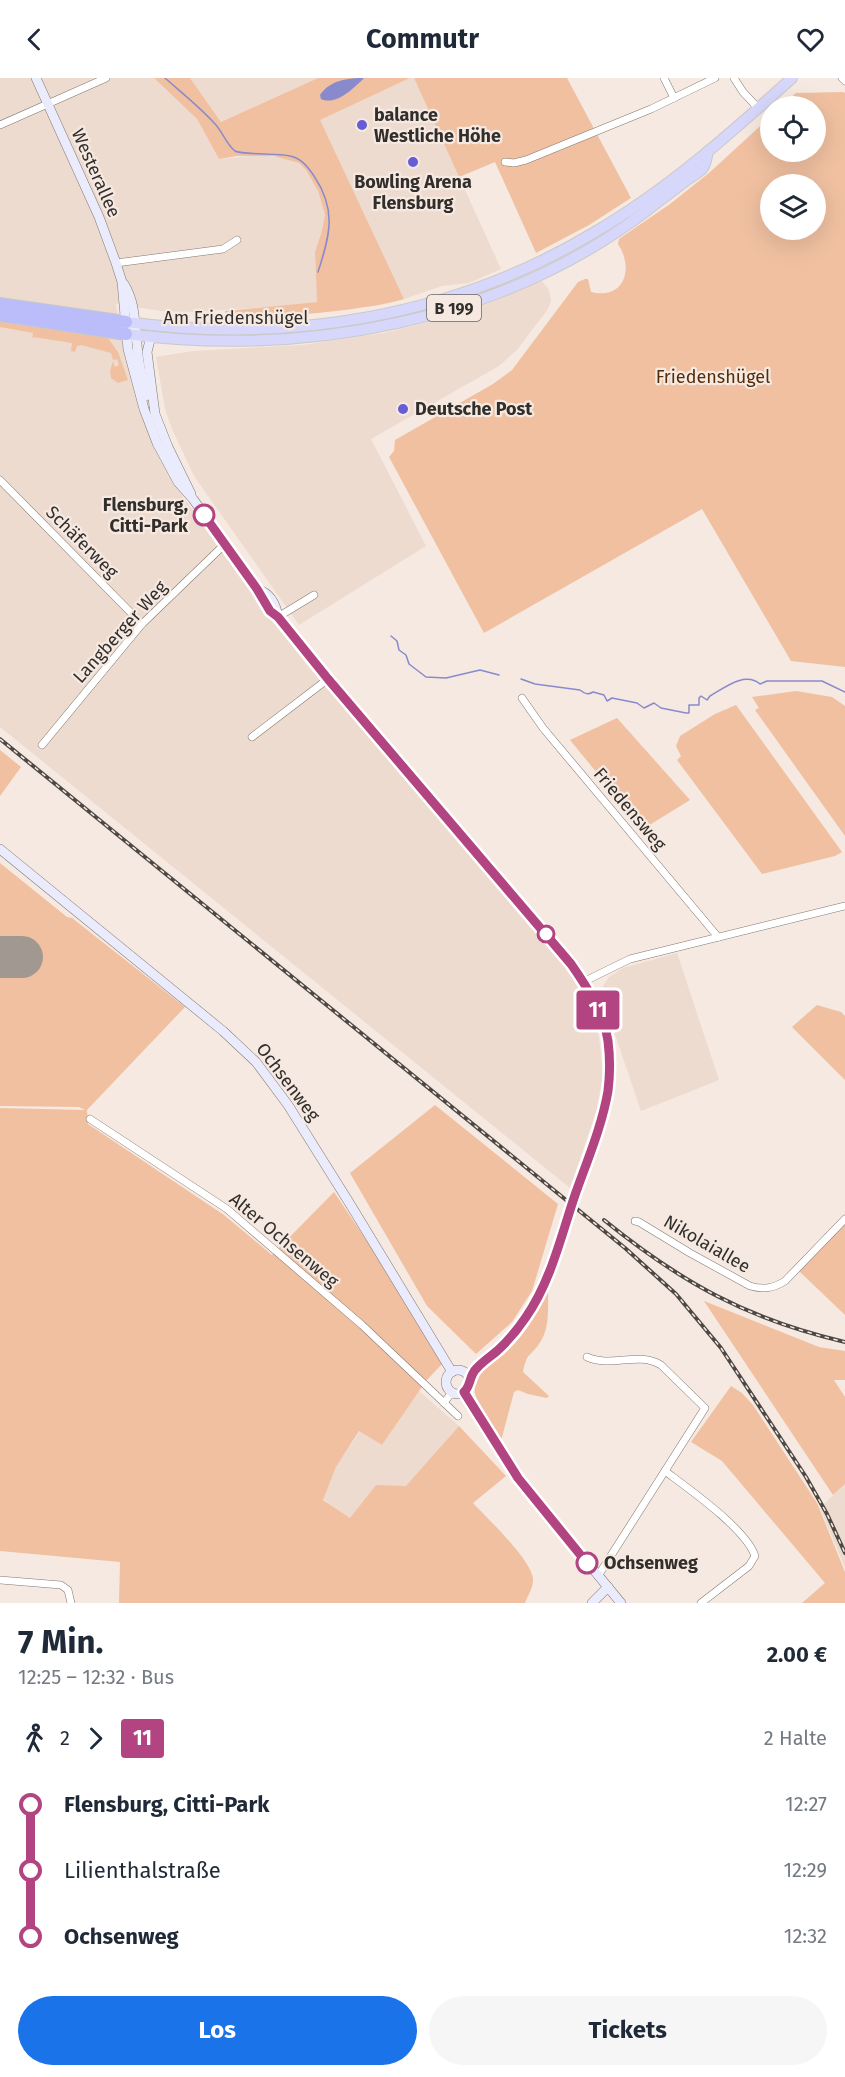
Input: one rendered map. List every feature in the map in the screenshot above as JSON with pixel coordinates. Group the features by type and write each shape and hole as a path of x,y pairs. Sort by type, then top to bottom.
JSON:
{"highway":[{"name":"Am Friedenshügel","path":"0,304 131,328"},
{"name":"Am Friedenshügel","path":"0,315 131,328"}],"main road":[{"name":"Am Friedenshügel","path":"131,328 287,328 380,316 450,298 490,284 596,232 636,206 708,151 792,78"},
{"name":"Am Friedenshügel","path":"131,328 151,336 207,340 302,337 378,327 452,309 538,274 597,243 638,217 703,169 708,151"}],"street":[{"name":"Westerallee","path":"36,78 99,217 123,282 131,328"},
{"path":"0,125 106,78"},
{"path":"664,78 674,98"},
{"path":"505,162 514,164 526,160 674,98 714,78"},
{"path":"734,78 758,108"},
{"path":"116,263 223,249 237,240"},
{"path":"131,328 150,405 193,499"},
{"path":"131,328 137,383 151,429 178,482 193,499 257,589 266,592 276,607 278,617 328,679 548,936 583,982 601,1017 608,1039 610,1062 608,1090 602,1118 539,1296 510,1339 473,1373 469,1387 458,1394 452,1392 447,1382 457,1372 474,1368 484,1362"},
{"path":"151,336 147,352 155,414"},
{"name":"Schäferweg","path":"0,480 142,624"},
{"name":"Langberger Weg","path":"42,745 142,624 225,544"},
{"path":"278,617 314,595"},
{"path":"252,737 328,679"},
{"name":"Friedensweg","path":"522,698 543,728 718,937"},
{"name":"Ochsenweg","path":"0,849 224,1031 256,1062 288,1105 457,1372 467,1374 470,1381"},
{"path":"583,982 630,959 845,906"},
{"name":"Alter Ochsenweg","path":"90,1119 227,1209 362,1325 458,1416"},
{"name":"Nikolaiallee","path":"635,1221 759,1289 778,1286 785,1281 845,1219"},
{"path":"587,1357 605,1362 640,1359 655,1361 705,1408 598,1576"},
{"path":"444,1403 452,1392"},
{"path":"464,1392 518,1478 621,1603"},
{"path":"665,1471 718,1512 747,1543 755,1556 749,1566 700,1603"},
{"path":"0,1580 60,1585 68,1590 71,1603"},
{"path":"592,1603 608,1587"}],"shaded area":[{"path":"0,78 154,78 197,119 219,159 262,155 288,158 299,163 306,170 318,191 325,215 315,252 317,302 194,312 161,311 116,304 121,338 148,433 173,482 216,544 285,635 363,729 578,979 598,1029 603,1073 597,1109 570,1188 0,727"},
{"path":"190,78 318,78 221,122"},
{"path":"414,78 501,269 469,283 442,286 404,299 319,120"},
{"path":"542,281 549,290 551,300 548,309 517,350 499,366 371,439 426,546 299,625 194,476 165,409 156,357 192,351 302,345 384,333 438,320 489,303"},
{"path":"677,953 719,1080 641,1111 603,999 603,986 609,977 623,968"},
{"path":"419,1391 459,1426 406,1487 376,1485 350,1519 323,1499 336,1467 360,1431 382,1445"},
{"path":"845,1484 845,1568 820,1508"}],"green space":[{"path":"154,78 190,78 221,122 318,78 410,78 320,120 404,299 375,306 315,313 225,316 225,311 317,302 315,252 325,215 318,191 306,170 299,163 274,156 237,156 219,159 197,119"},
{"path":"414,78 567,78 631,198 589,225 536,253 495,162 459,177"},
{"name":"Friedenshügel","path":"796,93 845,93 845,667 791,661 702,509 484,633 389,457 394,451 395,440 493,384 512,370 578,282 588,279 591,292 603,293 619,287 625,272 625,263 618,244 619,239 670,204 709,173 760,126 760,162 826,162 826,96 793,96"},
{"path":"0,321 108,338 118,352 128,380 118,383 111,378 110,371 113,361 115,367 119,365 117,359 113,360 111,353 81,345 77,346 75,352 71,351 72,343 33,337 32,339 33,333 0,327"},
{"path":"796,691 832,697 845,706 845,836 755,710 759,708 752,697"},
{"path":"736,705 842,852 835,856 762,874 677,760 681,756 676,746 680,736 715,714"},
{"path":"617,718 690,800 643,829 570,740"},
{"path":"0,750 21,767 0,796"},
{"path":"0,863 185,1007 87,1110 88,1124 224,1215 272,1255 334,1192 385,1268 443,1363 426,1381 382,1445 359,1431 336,1467 323,1500 350,1518 376,1485 406,1486 459,1426 506,1476 473,1503 518,1552 532,1573 533,1584 525,1603 119,1603 120,1562 0,1551 0,1108 85,1110 79,1107 0,1106"},
{"path":"817,1005 841,1012 845,1016 845,1080 792,1027"},
{"path":"435,1105 558,1204 532,1291 512,1322 476,1354 427,1306 350,1173"},
{"path":"845,1223 845,1315 799,1271"},
{"path":"548,1291 548,1318 545,1332 539,1344 527,1358 523,1372 549,1396 547,1398 518,1390 514,1392 501,1441 476,1397 475,1384 484,1369 520,1337"},
{"path":"704,1301 819,1347 845,1351 845,1380 834,1380 845,1397 845,1484 833,1495"},
{"path":"731,1386 742,1393 753,1405 817,1503 845,1572 845,1603 802,1603 825,1583 722,1461 691,1442"}],"water":[{"path":"364,78 339,98 327,101 321,99 320,95 324,90 334,83 346,79"}],"waterway":[{"path":"165,78 210,119 235,151 290,156 301,161 309,169 321,188 329,212 326,246 318,272"},
{"path":"391,636 397,641 399,650 406,655 409,664 426,677 446,678 480,670 499,675"},
{"path":"521,679 535,684 580,690 587,694 593,692 604,695 607,701 612,698 637,703 644,708 654,703 661,708 686,713 689,713 689,705 699,705 701,696 707,700 735,682 748,679 760,684 767,681 822,681 845,692"}],"runway":[{"path":"0,957 22,957"}],"railway":[{"path":"0,739 625,1248 676,1294 721,1348 806,1477 845,1553"},
{"path":"604,1220 661,1262 717,1296 777,1322 845,1342"}],"bus line":[{"name":"11","path":"204,515 270,611 278,617 571,964 593,999 601,1017 608,1039 610,1062 608,1090 602,1118 549,1270 539,1296 526,1318 510,1339 475,1370 469,1387 464,1392 518,1478 587,1563"}],"place":[{"name":"balance Westliche Höhe","path":"362,125"},
{"name":"Bowling Arena Flensburg","path":"413,162"},
{"name":"Deutsche Post","path":"403,409"},
{"name":"Flensburg, Citti-Park","path":"204,515"},
{"name":"Ochsenweg","path":"587,1563"}]}
